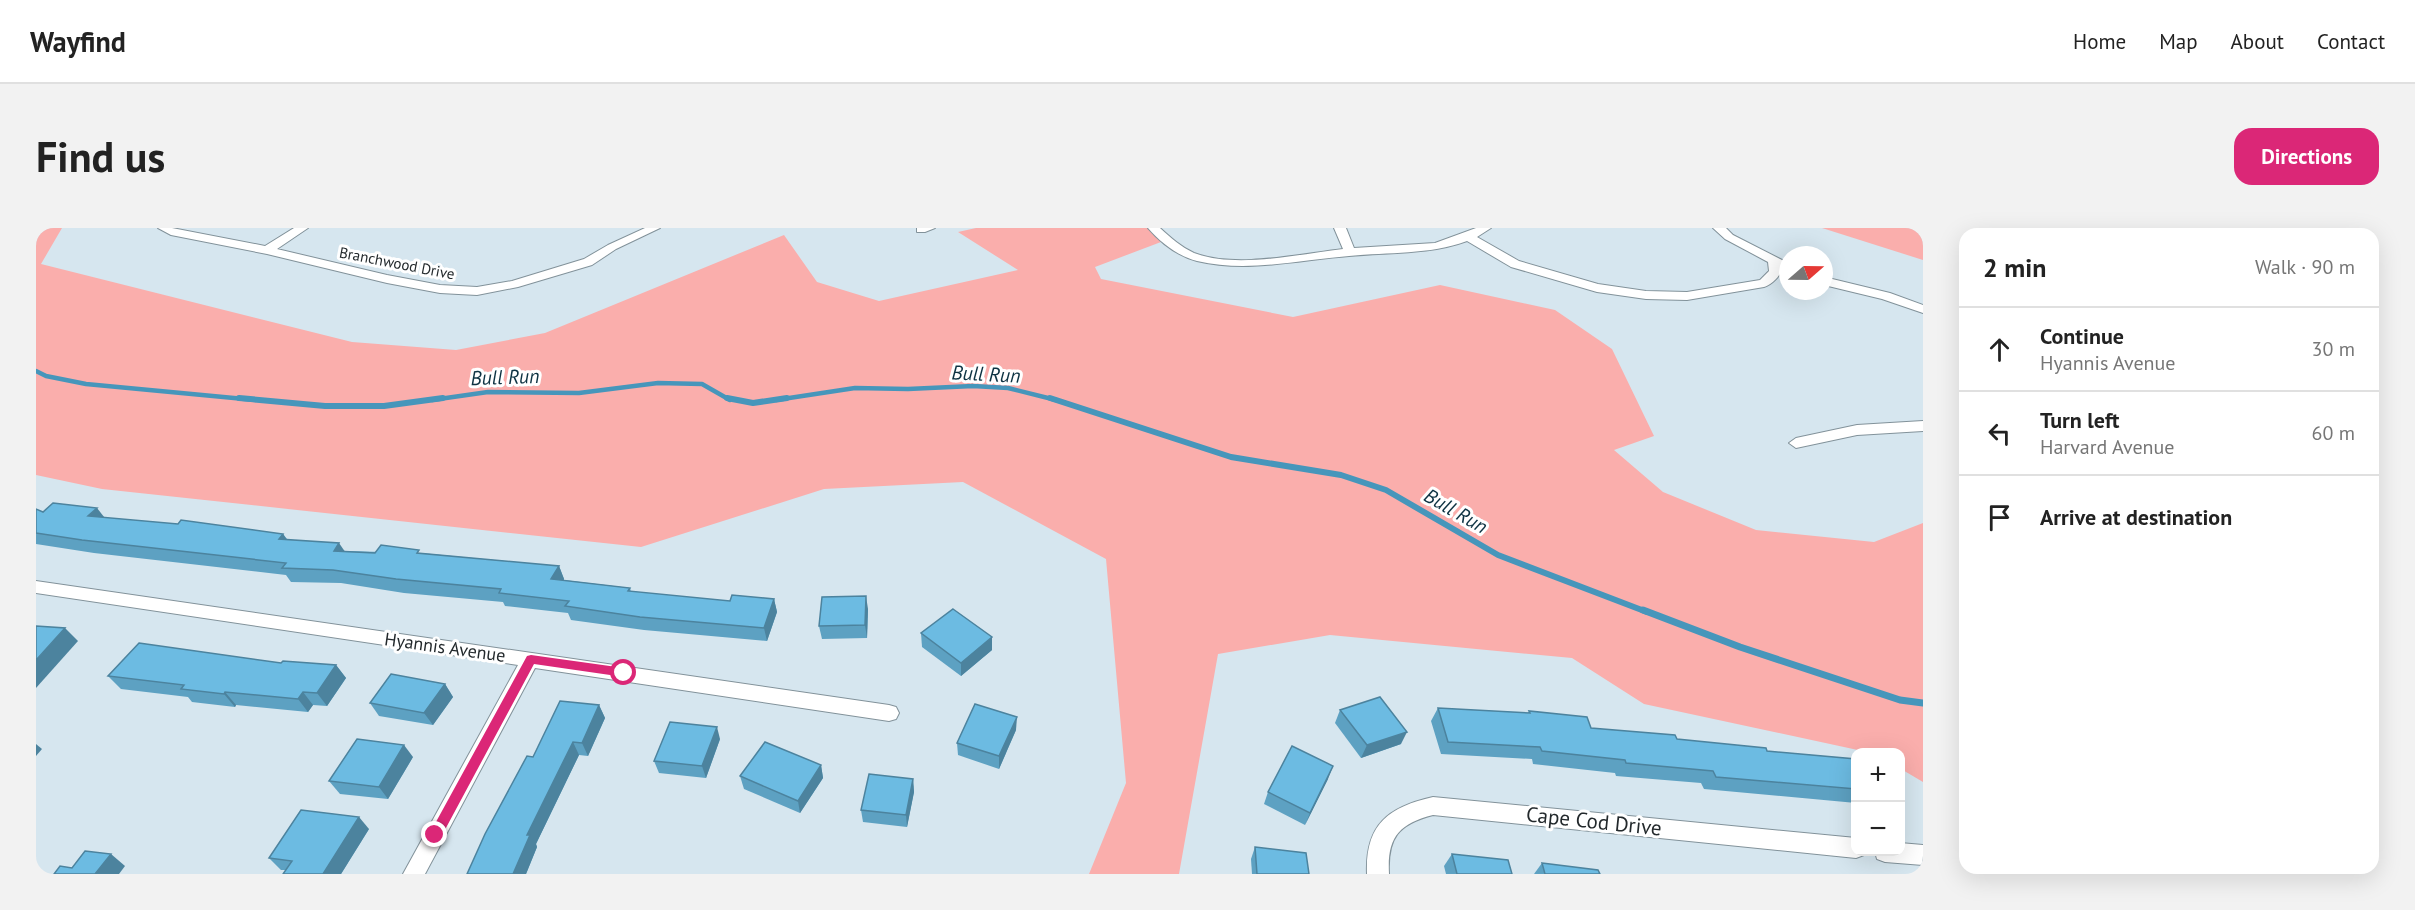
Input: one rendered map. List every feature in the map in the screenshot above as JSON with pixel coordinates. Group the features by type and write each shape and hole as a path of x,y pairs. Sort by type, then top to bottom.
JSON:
{"street":[{"name":"Branchwood Drive","path":"164,228 171,232 267,250 387,279 440,289 477,291 514,284 588,262 612,247 654,228"},
{"path":"267,250 302,228"},
{"path":"1154,228 1179,251 1226,263 1263,262 1350,252 1401,251 1439,246 1469,237 1485,228"},
{"path":"1340,228 1350,252"},
{"path":"1719,228 1729,237 1779,264"},
{"path":"1469,237 1515,264 1597,288 1646,295 1687,296 1764,284 1774,272 1774,262"},
{"path":"1833,283 1886,296 1923,309"},
{"path":"1796,442 1857,430 1923,426"},
{"name":"Hyannis Avenue","path":"38,590 889,712"},
{"path":"414,874 531,659"},
{"name":"Cape Cod Drive","path":"1378,874 1379,845 1384,831 1396,819 1413,810 1433,806 1851,848"},
{"path":"1905,854 1923,855"}],"shaded area":[{"path":"36,228 62,228 41,264 352,342 456,350 545,333 784,235 817,282 879,301 1018,270 958,232 976,228 1152,228 1161,242 1095,267 1101,279 1293,317 1440,285 1555,310 1612,349 1654,436 1614,450 1663,492 1756,530 1874,542 1923,523 1923,782 1905,771 1905,748 1851,749 1644,704 1572,658 1330,635 1218,654 1179,874 1089,874 1126,783 1106,559 963,482 824,489 641,547 102,489 36,475"},
{"path":"1822,228 1923,228 1923,260"}],"building":[{"path":"53,503 97,508 88,516 178,524 181,520 283,534 279,539 339,543 334,551 375,553 381,545 419,550 417,553 559,566 551,579 630,588 628,591 730,601 732,595 774,599 764,628 640,617 565,606 569,601 499,593 501,589 396,579 333,570 282,568 286,563 36,533 36,509 43,512"},
{"path":"866,596 865,625 819,626 822,597"},
{"path":"953,609 992,637 961,663 921,633"},
{"path":"36,626 65,628 36,660"},
{"path":"139,643 281,663 283,661 336,665 317,693 303,692 298,699 181,689 184,685 108,676"},
{"path":"391,674 445,684 424,713 370,703"},
{"path":"1380,697 1407,732 1367,745 1340,710"},
{"path":"560,701 599,705 582,743 573,742 527,835 530,835 513,874 467,874 485,834 527,756 533,757"},
{"path":"975,704 1017,717 999,756 957,743"},
{"path":"1438,708 1530,713 1529,711 1587,717 1591,728 1675,735 1677,739 1766,748 1767,751 1851,759 1851,789 1716,777 1713,771 1626,763 1625,760 1542,751 1540,747 1448,742"},
{"path":"670,722 717,727 702,766 654,761"},
{"path":"357,739 404,745 379,787 329,781"},
{"path":"765,742 821,765 798,801 740,776"},
{"path":"1292,746 1333,766 1310,813 1268,792"},
{"path":"869,774 913,779 906,815 861,810"},
{"path":"301,810 359,817 323,874 283,874 292,861 269,858"},
{"path":"1255,847 1306,853 1309,874 1257,874"},
{"path":"85,851 111,854 95,874 54,874 60,866 72,868"},
{"path":"1452,854 1508,860 1512,874 1457,874"},
{"path":"1542,863 1598,870 1600,874 1545,874"}],"waterway":[{"name":"Bull Run","path":"36,371 46,376 86,384 255,400"},
{"name":"Bull Run","path":"432,400 488,392 579,393 658,383 702,384 730,400"},
{"name":"Bull Run","path":"776,400 855,388 908,389 973,386 1008,388 1056,400"},
{"name":"Bull Run","path":"239,398 325,406 384,406 443,398"},
{"name":"Bull Run","path":"727,398 753,403 787,398"},
{"name":"Bull Run","path":"1050,398 1231,457 1341,475 1386,490 1498,555 1647,612"},
{"name":"Bull Run","path":"1643,610 1740,647 1900,700 1923,703"}],"route":[{"path":"435,835 531,659 624,673"}]}
